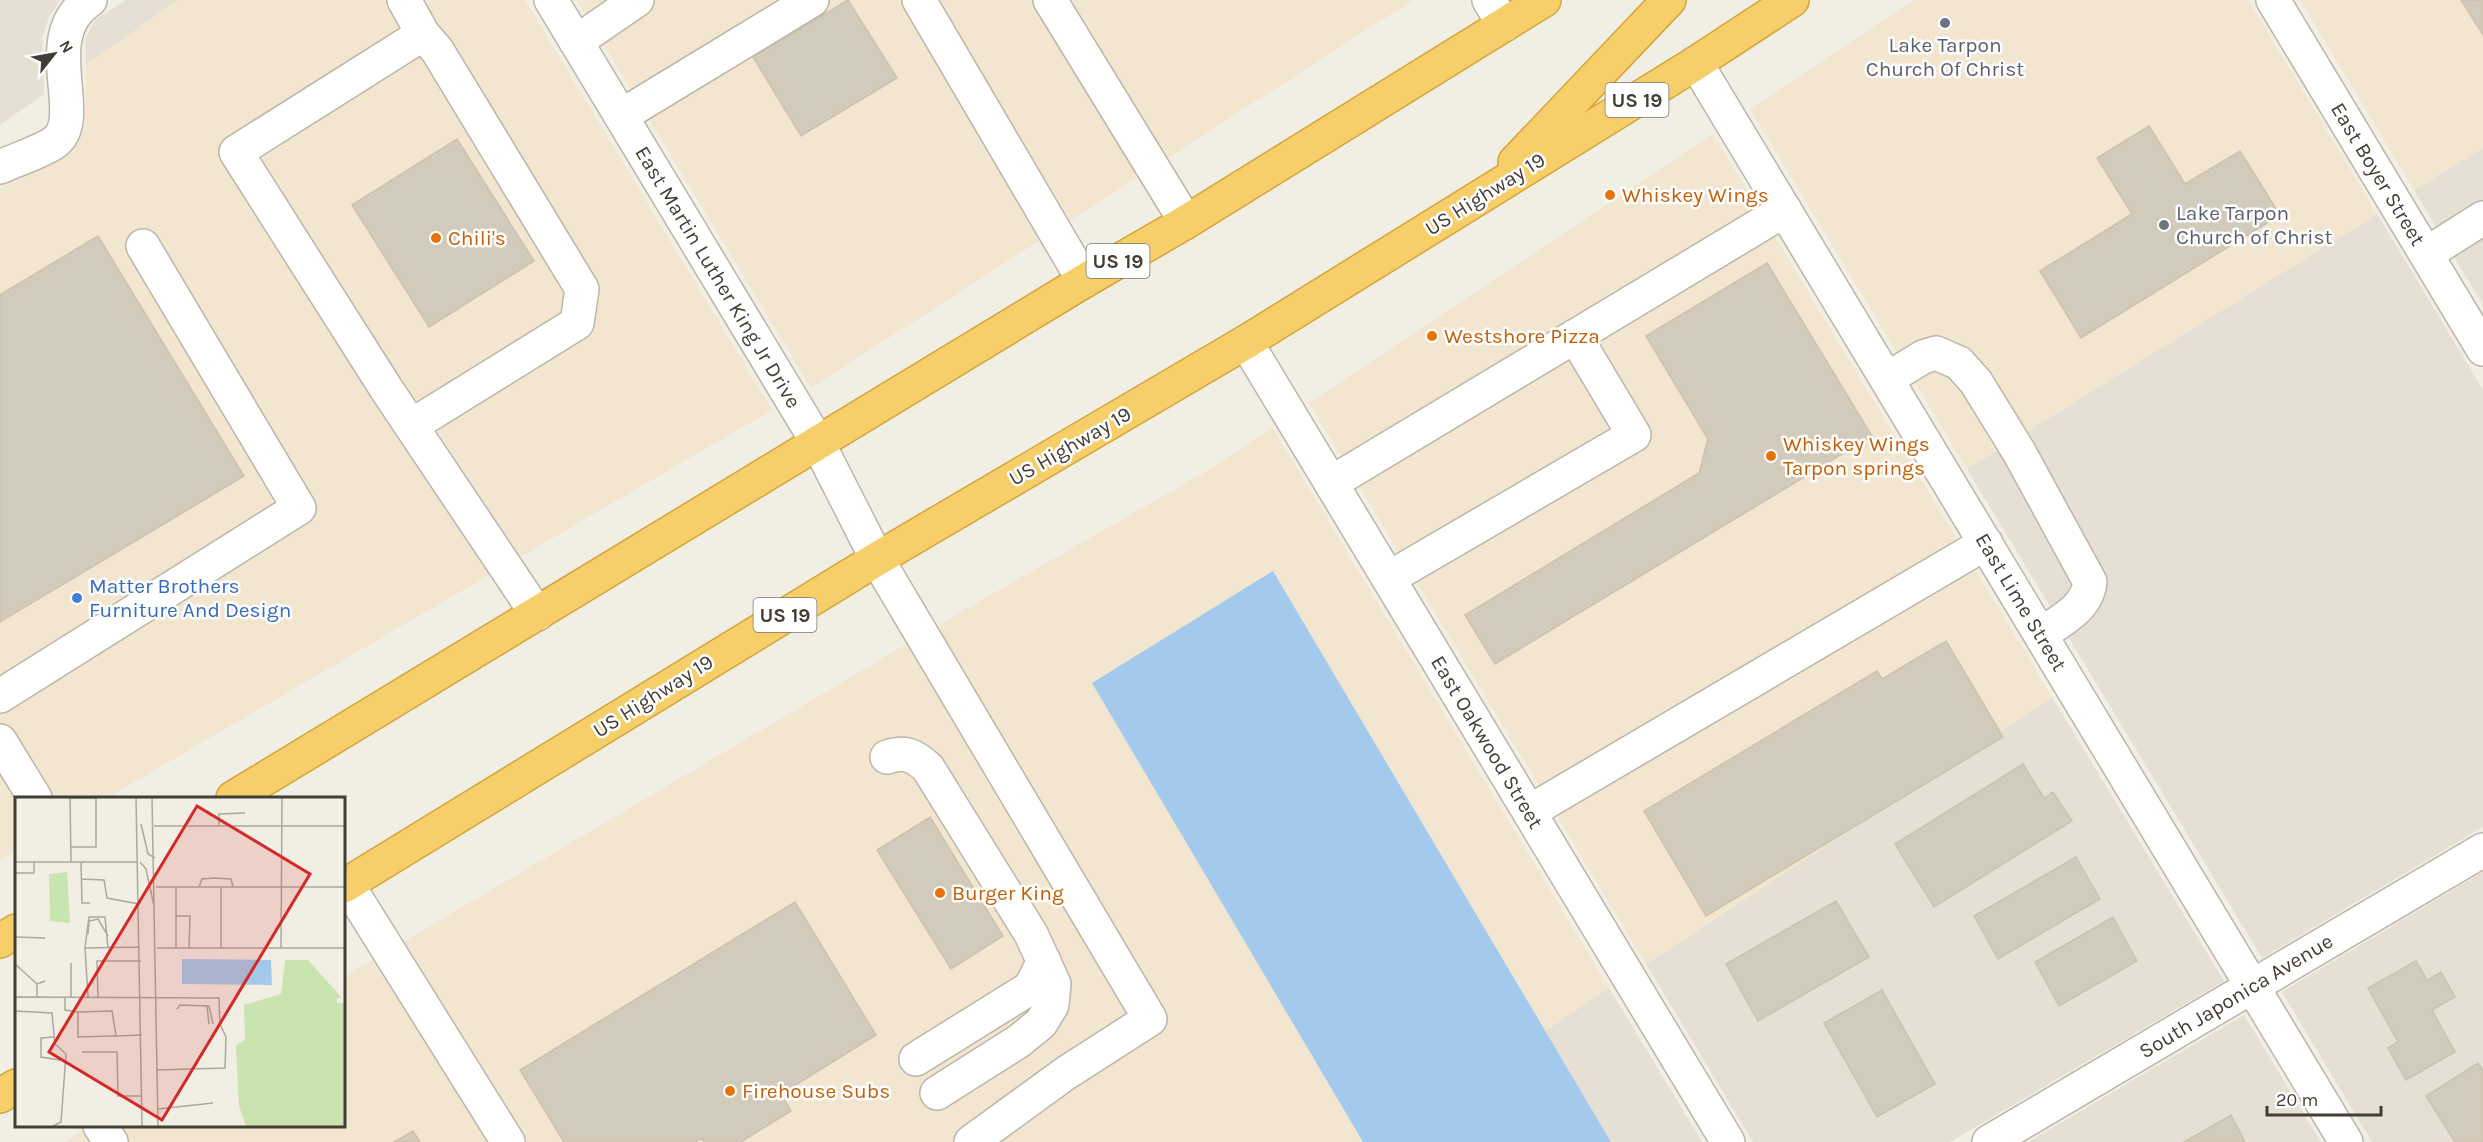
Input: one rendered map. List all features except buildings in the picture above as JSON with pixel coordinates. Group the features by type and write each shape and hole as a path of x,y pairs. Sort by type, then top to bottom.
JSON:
{"highway":[{"name":"US 19","path":"235,797 1084,281 1186,222 1496,12 1544,0"},
{"path":"1480,198 1669,0"},
{"name":"US Highway 19","path":"345,885 876,559 1246,342 1696,63 1792,0"},
{"path":"0,941 15,932"},
{"path":"0,1096 15,1087"}],"street":[{"path":"3,159 56,141 63,131 66,104 65,33 80,6 90,0"},
{"path":"404,0 423,34 437,50 582,289 576,323 411,426"},
{"name":"East Martin Luther King Jr Drive","path":"551,0 818,443 876,559 1150,1019 1066,1073 971,1142"},
{"path":"576,42 637,0"},
{"path":"621,116 813,0"},
{"path":"919,0 1084,281"},
{"path":"1050,0 1186,222"},
{"name":"East Boyer Street","path":"2273,0 2483,349"},
{"path":"423,34 236,152 411,426 537,614"},
{"name":"East Lime Street","path":"1696,63 2346,1142"},
{"path":"1331,483 1785,210"},
{"path":"2426,254 2483,218"},
{"path":"0,696 299,508 143,246"},
{"path":"1389,579 1634,435 1575,336"},
{"name":"East Oakwood Street","path":"1246,342 1728,1142"},
{"path":"1887,378 1923,357 1936,353 1959,363 1976,382 2019,452 2090,582 2089,592 2082,603 2062,621 2040,634"},
{"path":"1529,812 1986,543"},
{"path":"0,741 34,797"},
{"path":"887,757 900,753 915,756 928,768 1031,934 1054,984 1052,1005 1041,1023 1019,1041 937,1093"},
{"name":"South Japonica Avenue","path":"1989,1142 2483,849"},
{"path":"345,885 508,1142"},
{"path":"916,1059 1030,988 1044,961"},
{"path":"101,1127 111,1142"}],"shaded area":[{"path":"0,0 60,0 49,17 42,39 44,94 0,125"},
{"path":"126,0 178,0 86,65 85,40 95,20"},
{"path":"178,0 525,0 772,410 109,797 15,797 15,852 0,861 0,188 63,159 74,150 86,126 86,65"},
{"path":"577,0 1413,0 811,388"},
{"path":"1914,0 2248,0 2377,214 1967,469 1750,109"},
{"path":"2300,0 2483,0 2483,148 2414,190"},
{"path":"1713,134 2052,697 1646,964 1309,403"},
{"path":"2483,148 2483,305 2414,190"},
{"path":"2377,214 2483,390 2483,827 2262,958 1967,469"},
{"path":"1272,427 1609,988 1545,1031 1273,571 1093,683 1363,1142 64,1142 89,1127 345,1127 345,976 954,616 1210,469"},
{"path":"2052,697 2224,981 1950,1142 1753,1142 1646,964"},
{"path":"2483,872 2483,1142 2372,1142 2282,992"},
{"path":"1609,988 1702,1142 1611,1142 1545,1031"},
{"path":"2244,1015 2321,1142 2028,1142"}],"water":[{"path":"1273,571 1611,1142 1363,1142 1092,683"}],"place":[{"name":"Lake Tarpon Church Of Christ","path":"1945,23"},
{"name":"Whiskey Wings","path":"1610,195"},
{"name":"Lake Tarpon Church of Christ","path":"2164,225"},
{"name":"Chili's","path":"436,238"},
{"name":"Westshore Pizza","path":"1432,336"},
{"name":"Whiskey Wings Tarpon springs","path":"1771,456"},
{"name":"Matter Brothers Furniture And Design","path":"77,598"},
{"name":"Burger King","path":"940,893"},
{"name":"Firehouse Subs","path":"730,1091"}]}
